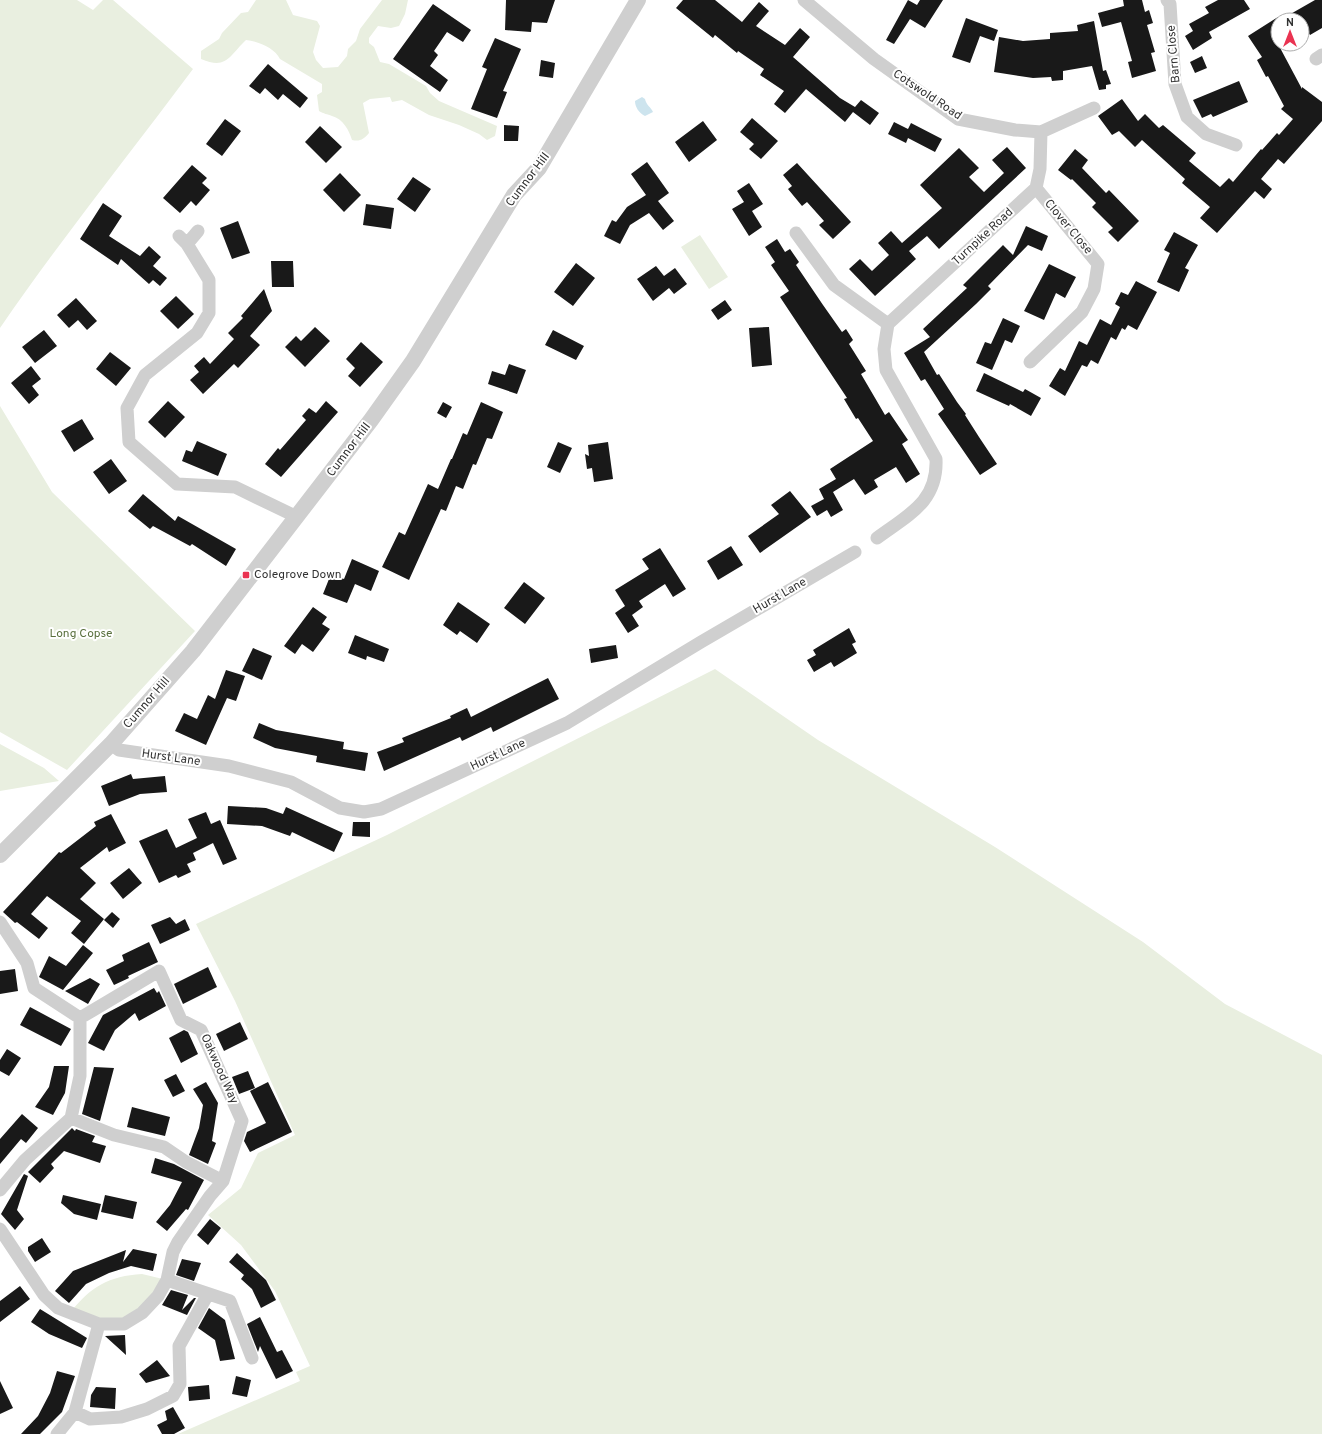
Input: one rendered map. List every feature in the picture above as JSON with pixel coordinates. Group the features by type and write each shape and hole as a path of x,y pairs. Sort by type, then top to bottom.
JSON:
{"street":[{"name":"Cumnor Hill","path":"0,855 111,744 193,651 297,517 413,361 514,195 539,168 638,0"},
{"name":"Cotswold Road","path":"804,0 874,59 958,118 1015,130 1041,132 1094,108"},
{"name":"Barn Close","path":"1171,1 1175,84 1187,117 1206,134 1236,145"},
{"path":"1036,188 1040,168 1041,132"},
{"name":"Turnpike Road","path":"888,324 1036,188"},
{"name":"Clover Close","path":"1030,362 1082,312 1094,288 1098,264 1036,188"},
{"path":"198,231 183,240 209,280 209,313 197,333 146,375 127,408 129,442 177,484 235,487 297,517"},
{"path":"796,233 834,285 888,324 884,349 886,370 936,459 937,474 930,493 916,510 877,538"},
{"name":"Hurst Lane","path":"111,744 119,750 229,766 291,782 340,808 364,812 381,809 568,723 701,642 855,552"},
{"path":"0,922 27,963 34,988 80,1018 80,1076 71,1118 25,1160 0,1190"},
{"name":"Oakwood Way","path":"80,1018 159,971 181,1020 201,1030 242,1121 223,1181 210,1196 173,1252 167,1280 158,1296 142,1313 124,1324 99,1324"},
{"path":"71,1118 114,1135 164,1147 186,1162 223,1181"},
{"path":"0,1229 44,1295 58,1308 99,1324 75,1412 57,1434"},
{"path":"167,1280 230,1302 252,1358"},
{"path":"75,1412 90,1419 121,1417 147,1409 173,1396 180,1384 179,1346 208,1294"}],"green space":[{"path":"0,0 77,0 93,10 103,0 113,0 193,69 71,230 0,328"},
{"path":"256,0 286,0 293,15 317,21 320,26 313,52 316,60 323,68 338,67 347,56 348,49 356,41 360,29 382,0 408,0 405,14 399,26 391,28 378,26 369,38 369,43 374,47 380,62 389,64 426,86 430,93 439,101 497,126 495,136 487,140 479,134 459,125 429,115 402,100 392,102 390,97 370,99 363,103 369,133 362,140 352,140 349,132 342,122 336,117 319,111 317,95 322,92 322,84 280,59 278,55 270,48 256,42 246,40 227,60 217,63 201,59 201,51 219,39 222,33 241,13 248,12"},
{"path":"700,235 728,277 709,289 681,247"},
{"name":"Long Copse","path":"0,406 52,492 195,631 67,770 0,732"},
{"path":"715,669 818,740 995,847 1143,942 1225,1004 1322,1055 1322,1434 178,1434 300,1381 296,1372 310,1366 275,1291 241,1245 208,1215 241,1188 258,1153 295,1135 235,1001 196,924 387,835"},
{"path":"0,744 44,768 59,781 0,791"},
{"path":"142,1274 167,1280 124,1324 70,1313 85,1296 101,1284 120,1277"}],"water":[{"path":"642,97 645,99 646,103 653,112 645,116 639,112 635,103 635,101"}],"building":[{"path":"506,0 555,0 547,23 532,22 531,32 505,30"},
{"path":"683,0 715,0 742,22 759,2 769,11 756,26 785,45 800,28 810,37 793,57 840,98 855,107 861,100 879,113 870,125 853,112 845,122 806,89 785,113 774,104 784,91 760,75 764,69 738,51 737,53 715,35 713,38 676,8"},
{"path":"908,0 917,5 920,0 943,0 925,28 910,19 894,44 886,40"},
{"path":"1123,0 1142,0 1145,12 1149,10 1153,23 1147,25 1155,52 1151,53 1156,71 1132,78 1128,62 1132,61 1121,22 1102,27 1098,13 1124,6"},
{"path":"1218,0 1244,0 1250,9 1209,32 1212,38 1193,50 1185,36 1193,31 1189,24 1209,13 1205,7"},
{"path":"1315,0 1322,0 1322,28 1310,35 1310,12 1294,12"},
{"path":"433,4 471,30 463,42 447,32 434,51 438,55 430,66 448,80 440,92 393,59"},
{"path":"966,18 998,30 994,41 980,36 970,63 952,57"},
{"path":"1094,21 1103,71 1106,70 1111,84 1106,85 1106,89 1099,90 1092,66 1063,71 1063,80 1052,81 1051,77 1033,78 994,72 999,37 1023,41 1050,39 1050,33 1078,31 1077,25"},
{"path":"1270,22 1270,52 1282,52 1302,89 1302,87 1322,102 1322,121 1284,164 1278,159 1261,179 1272,189 1264,199 1255,191 1217,233 1200,218 1210,207 1182,183 1185,179 1142,140 1135,147 1119,131 1112,135 1098,116 1122,99 1138,121 1145,114 1159,128 1163,125 1196,153 1189,161 1220,187 1229,178 1233,182 1261,149 1262,150 1277,133 1279,135 1293,119 1281,109 1284,106 1268,76 1266,77 1257,60 1262,57 1248,36"},
{"path":"495,38 521,49 503,91 507,92 497,118 471,109 487,69 482,67"},
{"path":"1202,56 1207,68 1195,73 1190,62"},
{"path":"541,60 555,63 553,78 539,76"},
{"path":"268,64 308,98 300,108 283,94 278,100 265,88 260,94 249,86"},
{"path":"1239,81 1248,102 1213,117 1211,114 1202,118 1193,100"},
{"path":"752,118 778,141 761,159 749,149 754,144 740,132"},
{"path":"225,119 241,131 222,156 206,144"},
{"path":"703,121 717,140 689,162 675,142"},
{"path":"894,122 908,129 911,123 942,139 935,152 908,138 906,143 888,134"},
{"path":"504,125 519,126 518,141 504,141"},
{"path":"320,126 342,147 326,163 305,142"},
{"path":"1007,147 1026,168 939,249 927,236 909,251 916,259 875,296 849,269 860,259 872,271 889,255 878,243 891,231 902,243 942,208 920,185 959,148 979,168 969,177 984,192 1004,173 992,160"},
{"path":"1075,149 1088,160 1082,168 1106,193 1109,190 1139,221 1118,242 1108,232 1113,228 1092,207 1096,203 1072,179 1071,180 1058,170"},
{"path":"647,162 669,193 658,201 674,221 663,230 649,213 630,225 620,244 604,236 612,220 616,222 627,207 646,195 631,174"},
{"path":"797,163 851,222 833,239 819,225 824,221 807,202 802,206 788,189 792,186 783,175"},
{"path":"192,165 207,178 202,183 210,190 196,206 191,201 180,213 163,198"},
{"path":"340,173 361,195 344,212 323,190"},
{"path":"413,177 431,189 415,212 397,199"},
{"path":"749,183 763,204 752,211 762,227 749,236 732,209 744,202 737,191"},
{"path":"103,203 122,216 109,236 140,256 149,246 161,257 153,266 167,278 160,286 153,280 149,284 121,259 118,265 80,239"},
{"path":"366,204 394,208 391,229 363,225"},
{"path":"238,221 250,253 232,259 220,228"},
{"path":"1026,226 1048,236 1042,251 1028,245 988,286 991,289 924,352 937,375 939,374 966,414 965,415 997,464 980,475 938,414 944,409 925,379 921,381 904,353 930,337 923,329 967,288 963,285 1003,245 1013,255"},
{"path":"1174,232 1198,245 1185,268 1189,270 1179,292 1157,282 1170,253 1164,250"},
{"path":"777,239 785,252 790,249 799,262 796,265 823,305 842,332 846,329 853,340 849,344 866,371 861,374 885,415 889,412 908,440 902,444 920,474 906,483 896,467 874,480 878,487 865,495 854,479 833,492 843,510 831,517 827,510 817,516 811,506 824,499 819,489 836,479 830,469 873,441 858,418 856,419 844,399 847,398 780,297 789,291 771,265 775,262 765,247"},
{"path":"271,261 293,261 294,287 272,287"},
{"path":"576,263 595,278 573,306 554,292"},
{"path":"1049,264 1076,277 1065,298 1056,293 1044,320 1024,311"},
{"path":"656,266 664,276 675,268 687,284 674,294 669,288 653,301 637,279"},
{"path":"1136,281 1157,292 1137,330 1128,325 1125,330 1122,328 1116,340 1111,337 1098,364 1091,360 1087,367 1082,365 1065,396 1049,386 1060,368 1065,371 1079,341 1087,345 1100,319 1111,325 1120,307 1115,304 1121,292 1128,295"},
{"path":"264,289 272,311 250,336 260,345 238,368 234,364 203,394 190,380 199,372 194,366 204,357 210,364 234,339 228,333 243,318 241,316"},
{"path":"176,296 194,314 178,329 160,311"},
{"path":"76,298 97,321 87,330 78,320 69,328 57,315"},
{"path":"725,300 732,310 718,320 711,310"},
{"path":"1003,318 1020,326 1012,343 1005,340 992,370 976,363 985,342 991,344"},
{"path":"315,327 330,341 305,367 285,347 296,336 301,341"},
{"path":"769,327 772,365 752,367 749,328"},
{"path":"44,330 57,346 35,363 22,347"},
{"path":"553,330 584,346 576,360 545,345"},
{"path":"361,342 383,362 360,387 348,376 355,368 346,359"},
{"path":"110,352 131,368 116,386 96,369"},
{"path":"509,364 526,370 517,394 488,384 492,371 505,375"},
{"path":"31,366 41,379 32,386 39,395 29,404 11,383"},
{"path":"984,373 1023,392 1025,389 1041,398 1031,416 1010,404 1009,406 976,391"},
{"path":"168,401 185,417 165,438 148,422"},
{"path":"326,401 338,412 281,477 265,464 278,448 280,450 306,420 302,416 309,408 316,413"},
{"path":"443,402 452,407 446,418 437,413"},
{"path":"481,402 503,412 492,439 487,438 476,465 473,464 463,489 456,486 446,511 441,509 409,580 382,567 399,532 405,535 428,484 438,489 463,433 467,435"},
{"path":"82,419 94,439 74,452 61,431"},
{"path":"197,441 227,454 218,476 182,461 186,450 192,452"},
{"path":"558,442 572,448 560,473 547,467"},
{"path":"608,442 613,479 594,482 592,468 587,469 585,454 589,456 588,445"},
{"path":"111,459 127,481 109,494 93,472"},
{"path":"790,491 811,517 760,553 748,536 779,514 771,505"},
{"path":"143,494 175,521 178,516 236,549 226,566 192,544 190,546 153,526 150,529 128,511"},
{"path":"731,546 743,565 718,580 707,561"},
{"path":"660,548 686,589 673,597 665,584 639,601 643,607 632,615 639,626 628,633 615,613 625,606 615,590 649,569 642,559"},
{"path":"352,559 379,571 371,591 355,584 347,603 323,594 331,574 344,579"},
{"path":"524,582 545,598 525,624 504,608"},
{"path":"458,602 490,624 477,643 460,631 457,635 443,625"},
{"path":"313,607 327,617 322,624 330,629 313,652 302,644 295,654 284,646"},
{"path":"849,628 856,642 852,644 857,653 834,667 831,662 814,672 807,660 816,655 813,650"},
{"path":"355,635 389,649 384,662 367,656 366,660 348,653"},
{"path":"616,645 618,658 591,663 589,649"},
{"path":"253,648 272,656 262,680 242,671"},
{"path":"226,670 245,676 236,701 227,698 206,745 175,731 184,713 197,719 208,695 215,699"},
{"path":"548,678 559,699 493,732 491,727 462,741 460,737 384,771 377,752 404,742 402,738 451,718 450,716 467,708 471,717"},
{"path":"259,723 276,730 344,742 343,749 368,753 365,771 316,762 317,756 275,748 253,738"},
{"path":"131,774 133,779 165,776 167,792 140,794 109,806 101,786"},
{"path":"228,806 266,808 283,814 286,807 343,833 334,852 292,832 290,836 262,826 227,824"},
{"path":"206,812 211,824 220,820 237,859 223,865 213,843 193,853 196,860 187,864 191,872 178,878 176,875 159,883 139,841 167,829 176,848 197,838 188,819"},
{"path":"111,814 126,843 109,852 107,847 80,868 96,883 80,899 104,919 84,944 71,933 81,921 47,896 31,914 48,928 39,939 17,922 15,923 3,912 59,852 61,853 96,826 94,822"},
{"path":"353,822 370,822 370,837 352,836"},
{"path":"129,868 142,883 123,899 110,883"},
{"path":"112,912 120,919 113,928 104,920"},
{"path":"170,917 176,924 185,919 190,930 160,944 151,925"},
{"path":"149,942 158,962 128,976 129,978 114,985 106,970 124,961 122,955"},
{"path":"83,945 93,953 63,990 39,977 49,956 66,966"},
{"path":"208,967 217,987 183,1004 174,984"},
{"path":"15,969 18,991 0,994 0,971"},
{"path":"90,978 100,984 88,1004 65,991"},
{"path":"154,988 157,993 159,991 166,1006 139,1021 135,1013 115,1030 104,1051 88,1043 103,1015"},
{"path":"30,1007 71,1029 61,1046 20,1025"},
{"path":"240,1022 248,1039 224,1051 216,1034"},
{"path":"184,1030 188,1032 198,1054 181,1063 169,1038"},
{"path":"7,1049 21,1058 9,1076 0,1071 0,1060"},
{"path":"54,1066 69,1066 65,1093 53,1115 35,1107 49,1087"},
{"path":"94,1067 114,1068 100,1121 82,1114"},
{"path":"248,1071 255,1088 239,1094 232,1077"},
{"path":"176,1074 185,1091 173,1097 164,1080"},
{"path":"206,1082 218,1103 212,1141 216,1143 208,1164 189,1155 199,1128 203,1105 193,1089"},
{"path":"268,1082 292,1132 250,1152 244,1141 247,1132 266,1123 250,1091"},
{"path":"132,1107 170,1117 165,1136 127,1127"},
{"path":"22,1114 38,1128 26,1143 21,1139 0,1164 0,1139"},
{"path":"72,1128 75,1131 76,1129 95,1136 92,1142 106,1146 100,1163 64,1151 51,1164 54,1168 40,1183 28,1172"},
{"path":"155,1158 174,1164 204,1180 188,1210 186,1209 167,1231 156,1222 170,1205 182,1182 151,1173"},
{"path":"24,1174 28,1176 17,1210 24,1219 15,1230 1,1214"},
{"path":"63,1195 101,1204 97,1220 74,1214 61,1203"},
{"path":"105,1195 137,1202 133,1219 101,1212"},
{"path":"210,1219 221,1228 208,1245 197,1235"},
{"path":"42,1238 51,1252 35,1262 28,1251 28,1247"},
{"path":"133,1249 157,1254 153,1271 131,1266 109,1273 86,1284 69,1303 55,1291 73,1271 126,1250 123,1262"},
{"path":"237,1253 266,1280 276,1300 261,1308 252,1289 241,1279 244,1275 229,1262"},
{"path":"182,1259 201,1263 194,1281 176,1275"},
{"path":"20,1286 30,1299 0,1322 0,1301"},
{"path":"171,1290 188,1295 182,1310 194,1298 196,1298 187,1315 162,1305"},
{"path":"209,1308 225,1320 235,1359 220,1361 215,1340 198,1328"},
{"path":"40,1309 87,1338 82,1348 49,1334 31,1322"},
{"path":"260,1317 277,1352 282,1350 293,1371 276,1379 260,1346 258,1352 247,1324"},
{"path":"125,1335 126,1355 105,1336"},
{"path":"157,1360 170,1376 146,1383 139,1374"},
{"path":"57,1371 75,1376 62,1412 40,1434 21,1434 38,1416 50,1393"},
{"path":"236,1376 251,1380 247,1397 232,1394"},
{"path":"0,1381 13,1408 0,1414"},
{"path":"209,1385 210,1399 189,1401 188,1387"},
{"path":"96,1387 116,1388 115,1409 90,1407 91,1395"},
{"path":"173,1407 185,1428 174,1434 162,1434 157,1425 167,1420 165,1411"}],"place":[{"name":"Colegrove Down","path":"246,575"}]}
